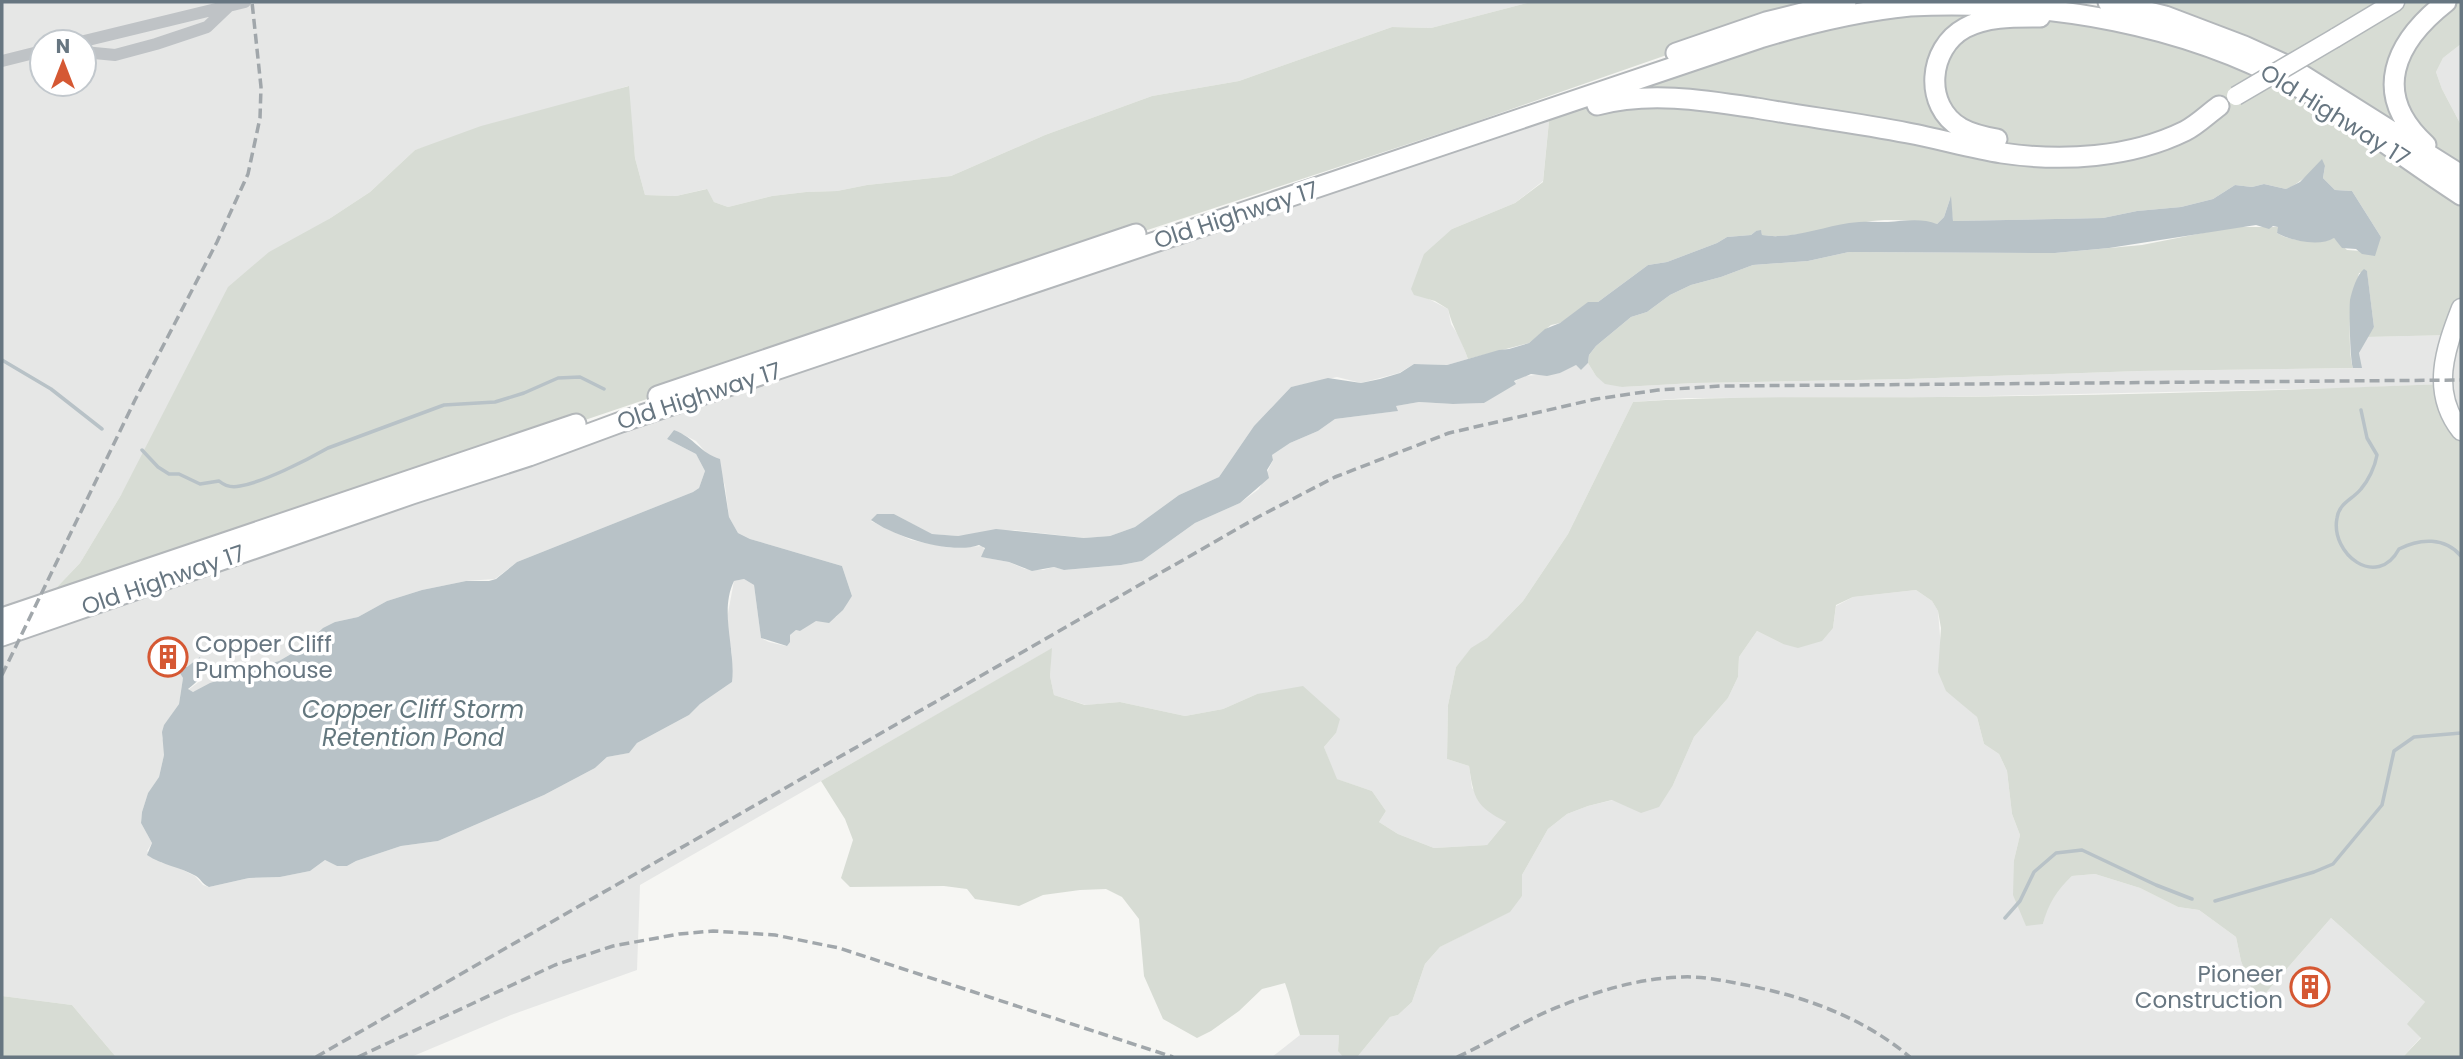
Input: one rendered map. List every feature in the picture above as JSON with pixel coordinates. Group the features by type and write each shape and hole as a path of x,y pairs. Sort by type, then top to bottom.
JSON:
{"main road":[{"name":"Old Highway 17","path":"2,618 1147,230 1528,105 1727,34 1795,13 1846,2"},
{"path":"1555,109 1588,108 1634,98 1691,100 1907,132 2002,153 2054,158 2095,155 2146,146 2187,130 2227,101 2395,2"},
{"path":"2446,2 2414,31 2399,55 2395,90 2405,120 2454,171"},
{"name":"Old Highway 17","path":"2,636 621,422 1760,38 1843,16 1908,6 1958,3 2101,8 2174,19 2288,66 2454,171"},
{"name":"Old Highway 17","path":"2101,8 2121,18 2207,45 2257,66 2308,93 2461,195"},
{"path":"2101,8 2064,19 2000,18 1964,28 1947,43 1934,71 1935,88 1942,110 1960,127 1986,137 2020,143 2060,145 2142,135 2227,101"},
{"path":"2461,308 2445,354 2442,388 2450,414 2461,431"}],"street":[{"path":"98,38 245,2"},
{"path":"98,53 115,55 207,27 230,5"},
{"path":"2,61 28,54"}],"shaded area":[{"path":"2,2 1531,2 1431,28 1392,27 1239,81 1152,96 1045,135 951,176 837,191 772,196 728,207 714,202 706,189 676,196 645,195 635,158 628,86 415,150 370,192 329,219 121,495 80,563 41,604 2,617"},
{"path":"1531,2 1841,2 1727,34 1469,124 1108,243 41,604 80,563 121,495 228,287 269,252 329,219 370,192 415,150 481,126 629,86 635,158 645,195 676,196 707,189 714,202 728,207 772,196 837,191 951,176 1045,135 1152,96 1239,81 1392,27 1431,28"},
{"path":"2112,2 2461,2 2461,44 2443,58 2436,72 2461,125 2461,174"},
{"path":"2067,11 2257,67 2461,196 2461,309 2452,335 2366,337 2374,327 2367,272 2359,273 2352,295 2350,341 2353,368 2139,371 1622,387 1605,384 1588,363 1589,355 1596,346 1631,317 1647,312 1670,295 1691,285 1753,265 1808,261 1849,252 2055,253 2142,245 2233,227 2279,227 2277,233 2291,239 2312,241 2334,238 2347,250 2361,251 2381,237 2352,191 2335,190 2323,178 2325,166 2286,189 2264,184 2252,187 2235,185 2213,199 2181,207 2137,211 2103,218 1953,221 1950,199 1944,217 1937,224 1884,220 1786,236 1762,235 1761,231 1756,231 1751,235 1727,237 1667,262 1648,265 1598,302 1560,323 1551,325 1529,343 1468,359 1448,309 1435,301 1414,295 1411,289 1424,254 1452,229 1515,203 1543,182 1550,111 1843,17"},
{"path":"2461,44 2461,125 2436,72 2443,58"},
{"path":"1550,111 1543,181 1515,203 1452,229 1423,296 1448,309 1451,324 1468,359 1447,365 1414,364 1399,373 1361,383 1337,377 1291,387 1254,426 1219,477 1179,495 1135,527 1110,536 1084,538 1014,530 958,536 931,534 894,514 871,521 911,540 951,548 983,546 985,553 982,557 1009,562 1025,569 1043,570 1054,567 1065,570 1121,565 1142,561 1195,523 1240,503 1259,489 1273,460 1272,455 1335,419 1397,411 1395,406 1419,402 1484,403 1523,376 1560,373 1576,365 1581,370 1588,363 1596,376 1622,387 2139,371 2361,368 2359,353 2366,337 2452,335 2461,309 2461,430 2442,384 1940,397 1687,398 1633,402 1568,534 1523,601 1487,638 1471,649 1456,667 1448,705 1447,759 1469,766 1472,788 1506,822 1487,845 1434,848 1398,834 1379,822 1386,811 1372,791 1336,779 1324,747 1336,733 1257,694 1223,709 1185,716 1120,702 1086,705 1054,695 1050,676 1051,649 640,885 637,970 511,1015 411,1057 116,1057 72,1005 2,996 2,637","holes":["674,430 696,441 720,469 729,517 738,533 842,566 852,596 836,617 816,620 800,631 796,630 790,635 786,646 769,642 761,638 754,585 744,579 734,581 728,613 732,682 689,715 637,743 628,753 607,757 595,768 544,795 438,841 401,846 347,866 337,866 325,860 310,871 280,877 249,878 209,887 203,885 195,876 171,864 162,863 147,851 152,843 141,823 142,812 148,793 159,777 165,745 162,738 164,726 179,704 183,678 178,670 187,667 200,681 188,690 193,692 279,661 303,647 335,622 358,617 387,601 466,581 495,579 517,562 693,492 699,488 705,471 696,454 667,439"]},
{"path":"2443,384 2461,430 2461,1057 2403,1057 2421,1038 2407,1024 2425,1002 2331,918 2257,1003 2241,961 2236,937 2199,910 2178,907 2140,888 2095,874 2072,876 2054,898 2043,924 2026,926 2013,895 2014,860 2020,835 2012,814 2007,771 1999,754 1984,744 1977,717 1946,691 1938,672 1941,628 1938,611 1932,601 1916,590 1853,597 1836,605 1833,628 1822,641 1798,648 1757,631 1739,657 1738,677 1728,698 1694,737 1673,785 1659,807 1641,813 1612,800 1567,814 1548,829 1522,875 1522,896 1510,912 1440,947 1425,964 1412,1002 1398,1015 1390,1017 1358,1056 1343,1057 1338,1051 1339,1035 1300,1035 1285,983 1262,989 1239,1011 1197,1038 1163,1019 1144,976 1139,919 1122,897 1106,889 1043,895 1019,906 975,899 967,889 944,886 850,887 841,878 853,840 845,819 821,781 1052,648 1050,676 1054,695 1085,705 1120,702 1185,716 1223,709 1257,694 1303,686 1340,719 1336,733 1324,747 1337,779 1372,791 1386,811 1379,822 1398,834 1434,848 1487,845 1506,822 1478,801 1469,766 1447,759 1448,705 1456,667 1471,648 1487,638 1523,601 1568,534 1633,402 1748,398 2128,394"},
{"path":"1916,590 1932,601 1938,611 1941,648 1963,704 1977,717 1984,744 1999,754 2007,771 2012,814 2020,835 2014,860 2043,924 2047,907 2060,887 2072,876 2095,874 2140,888 2178,907 2199,910 2236,937 2241,961 2258,1002 2331,918 2425,1002 2421,1037 2403,1057 1354,1057 1358,1056 1390,1017 1398,1015 1412,1002 1425,964 1440,947 1471,931 1522,896 1522,875 1548,829 1567,814 1588,806 1613,800 1625,805 1673,785 1694,737 1728,698 1738,677 1739,657 1757,631 1783,644 1833,628 1836,606 1853,597"},
{"path":"2,996 72,1005 116,1057 2,1057"},
{"path":"1300,1035 1339,1035 1338,1050 1343,1057 1272,1057"}],"water":[{"path":"2322,159 2325,166 2323,178 2335,190 2352,191 2381,237 2375,256 2362,254 2356,249 2342,248 2334,238 2321,242 2306,242 2277,233 2278,227 2269,229 2256,225 2109,248 2055,253 1849,252 1808,261 1753,265 1691,285 1670,295 1647,312 1631,317 1596,346 1589,355 1588,363 1581,370 1576,365 1547,376 1531,374 1514,381 1516,384 1484,403 1419,402 1396,406 1398,411 1335,419 1272,455 1273,460 1267,470 1269,478 1240,503 1195,523 1142,561 1032,571 1009,562 981,557 985,548 979,545 954,548 924,543 871,520 877,514 894,514 932,534 958,536 996,529 1084,538 1110,536 1135,527 1179,495 1219,477 1254,426 1291,387 1328,378 1361,383 1400,373 1414,364 1447,365 1529,343 1545,329 1560,323 1588,302 1598,302 1648,265 1667,262 1727,237 1751,235 1761,230 1762,235 1784,236 1859,222 1919,220 1937,224 1944,217 1951,196 1953,221 2103,218 2137,211 2181,207 2213,199 2235,185 2252,187 2264,184 2286,189 2300,182"},
{"path":"2364,269 2367,271 2374,327 2359,353 2362,368 2353,368 2350,300 2357,279"},
{"name":"Copper Cliff Storm Retention Pond","path":"674,430 720,459 729,517 738,533 842,566 852,596 843,610 829,623 816,621 800,631 796,630 790,635 787,646 761,638 754,585 744,579 734,581 728,605 732,682 689,715 637,743 629,753 607,757 595,768 544,795 438,841 401,846 347,866 337,866 325,860 310,871 280,877 249,878 209,887 196,876 147,855 152,843 141,823 142,812 148,793 159,777 164,755 164,725 179,704 183,678 178,670 180,666 187,667 200,657 201,676 188,689 193,692 210,683 279,661 303,647 323,628 335,622 358,617 387,601 466,581 496,579 517,562 693,492 699,488 705,471 696,454 667,439"}],"waterway":[{"path":"2,360 51,389 102,429"},
{"path":"142,450 169,474 179,474 200,484 219,481 237,487 273,475 328,448 444,405 495,402 558,378 580,377 604,389"},
{"path":"2361,410 2367,438 2377,455 2366,482 2338,513 2337,531 2341,544 2357,562 2368,567 2379,567 2390,561 2399,549 2424,541 2448,545 2461,556"},
{"path":"2215,901 2333,864 2382,805 2394,751 2414,737 2461,733"},
{"path":"2005,918 2020,901 2034,872 2056,853 2082,850 2192,899"}],"railway":[{"path":"2,675 135,400 217,242 248,174 260,118 261,87 252,2"},
{"path":"316,1057 1258,517 1335,477 1449,433 1596,399 1658,390 1721,386 2461,380"},
{"path":"358,1057 555,965 613,946 713,931 775,935 839,948 1173,1057"},
{"path":"1457,1057 1536,1017 1592,994 1637,982 1690,977 1746,985 1832,1010 1873,1031 1910,1057"}],"place":[{"name":"Copper Cliff Pumphouse","path":"168,657"},
{"name":"Pioneer Construction","path":"2310,987"}]}
